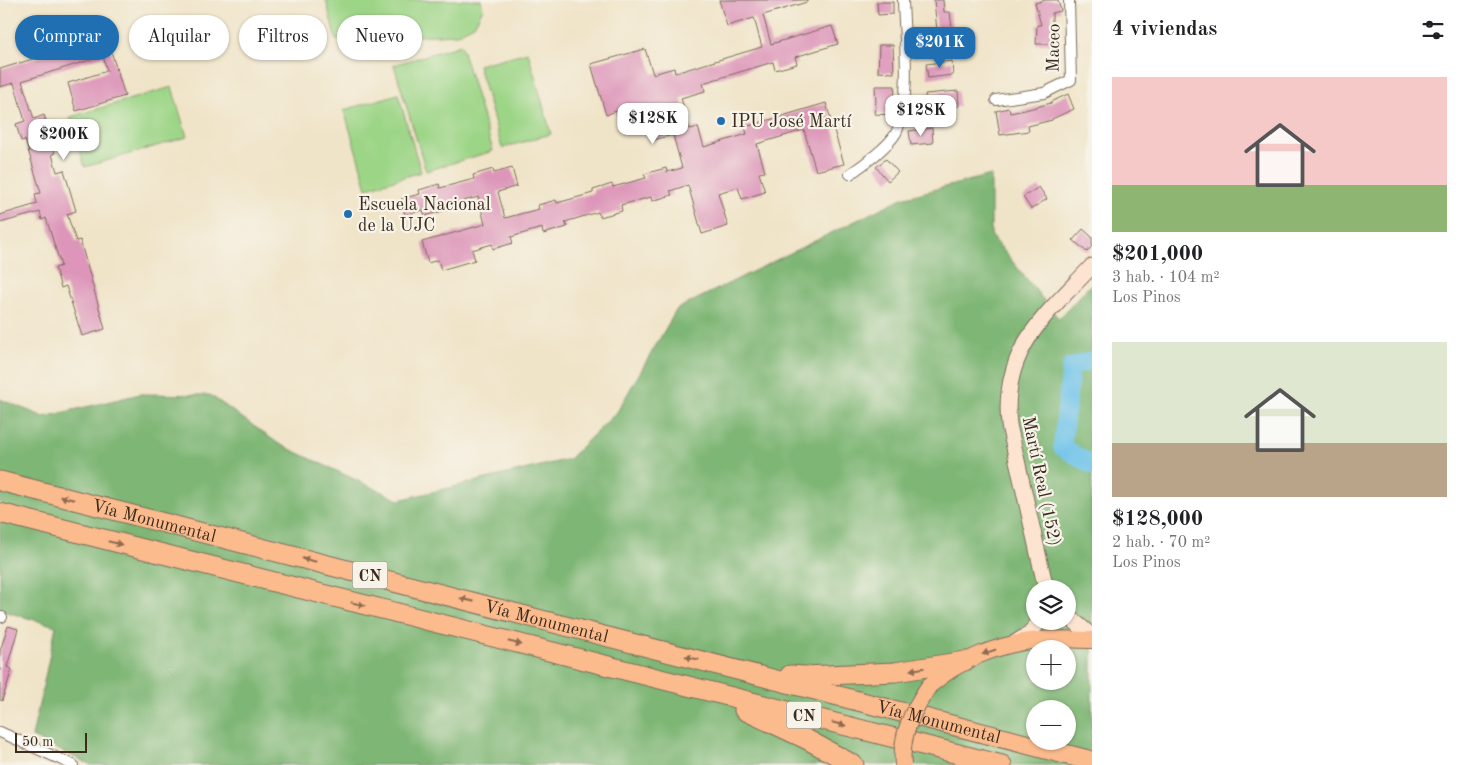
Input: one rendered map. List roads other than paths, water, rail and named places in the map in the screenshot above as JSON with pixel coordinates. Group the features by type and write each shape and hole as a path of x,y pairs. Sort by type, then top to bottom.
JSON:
{"highway":[{"name":"Vía Monumental","path":"0,481 1092,760"},
{"name":"Vía Monumental","path":"0,514 1002,765"},
{"path":"739,670 804,676 847,675 896,672 965,661"},
{"path":"689,687 760,717 854,765"}],"main road":[{"name":"Martí Real (152)","path":"1046,580 1009,425 1008,387 1016,361 1026,341 1041,321 1092,266"},
{"path":"1076,623 1092,636"},
{"path":"1013,644 1032,630"},
{"path":"903,765 902,748 905,733 919,701 929,686 943,673 965,661 1013,644 1037,640 1092,640"}],"street":[{"path":"850,174 870,160 895,134 906,97 902,0"},
{"name":"Maceo","path":"996,100 1044,94 1071,80 1069,0"},
{"path":"0,732 72,765"}],"waterway":[{"path":"1092,360 1071,367 1062,447 1092,465"}],"place":[{"name":"IPU José Martí","path":"721,121"},
{"name":"Escuela Nacional de la UJC","path":"348,214"}]}
